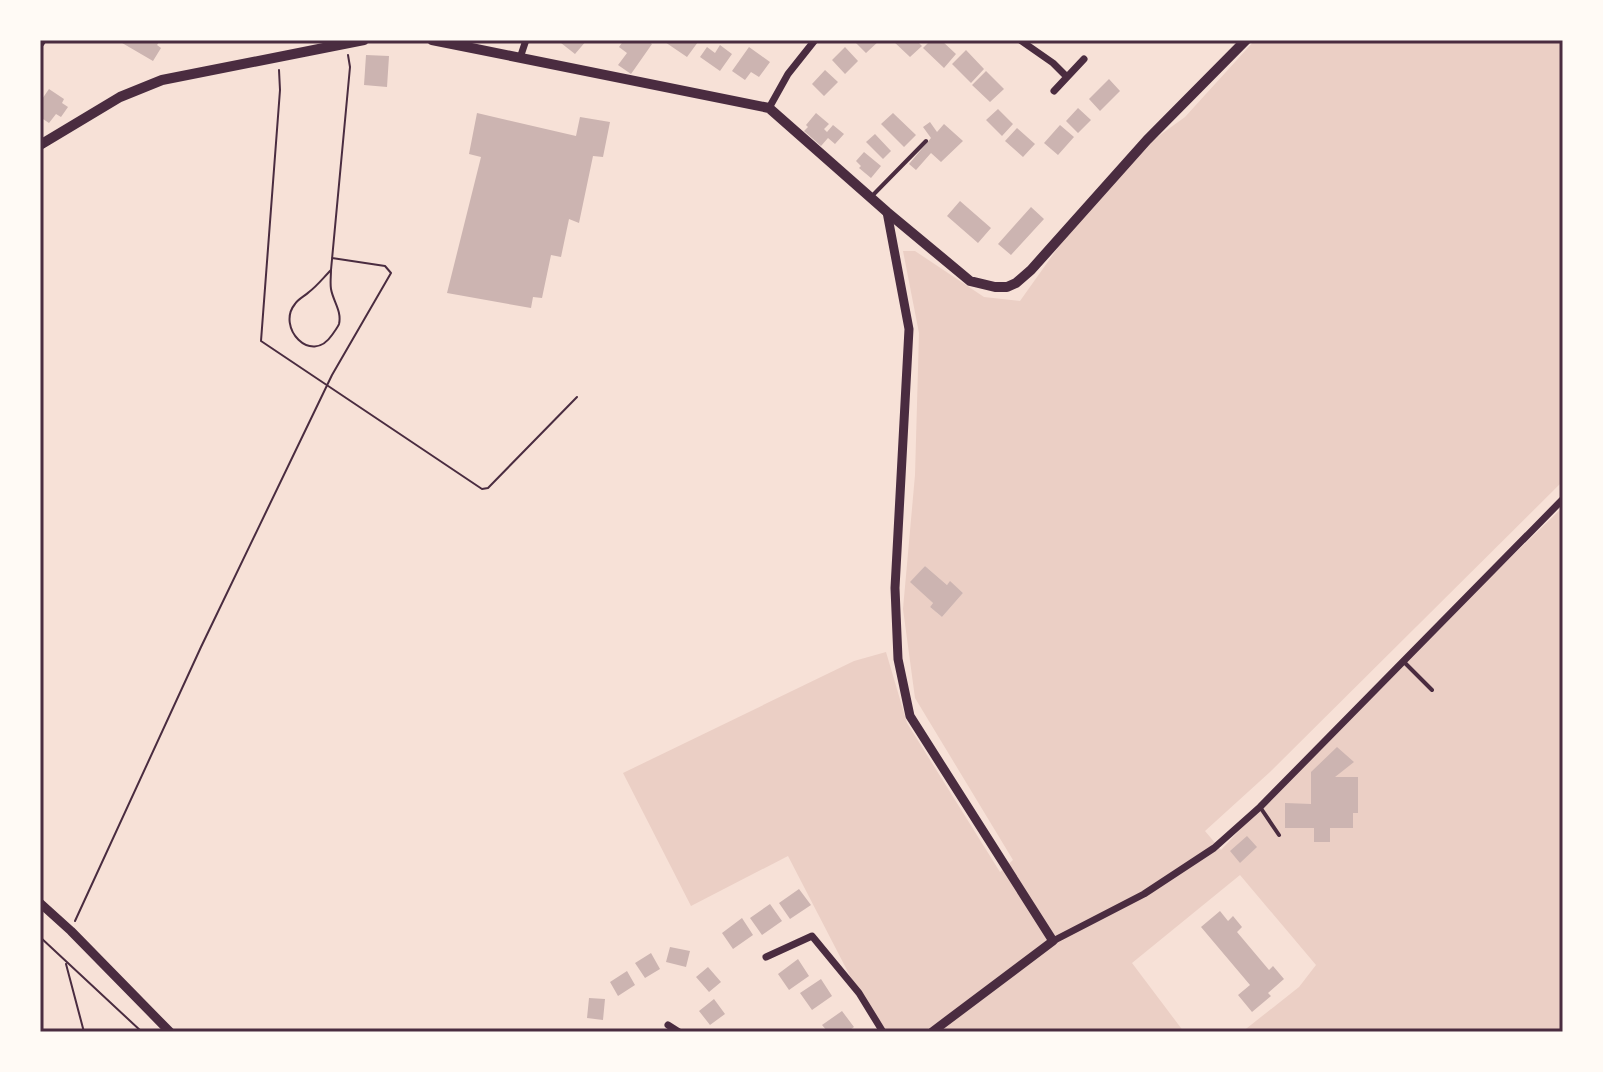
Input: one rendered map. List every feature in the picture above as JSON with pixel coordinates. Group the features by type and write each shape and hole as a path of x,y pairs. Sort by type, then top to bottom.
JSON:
{"main road":[{"path":"40,145 120,97 162,80 364,40"},
{"path":"432,40 769,108 970,281 995,287 1016,283 1031,270 1147,140 1246,40"}],"street":[{"path":"520,58 526,40"},
{"path":"769,108 788,74 815,40"},
{"path":"1020,40 1067,77"},
{"path":"1054,91 1084,59"},
{"path":"887,212 909,329 895,588 898,659 910,716 1053,941"},
{"path":"932,1032 1053,941 1144,894 1214,848 1260,807 1563,499"},
{"path":"40,903 170,1032"},
{"path":"766,957 812,936 859,993 883,1032"},
{"path":"668,1025 679,1032"}],"lane":[{"path":"871,198 926,141"},
{"path":"1403,661 1432,690"},
{"path":"1260,807 1279,835"}],"path":[{"path":"331,270 295,303 290,312 290,323 300,343 312,347 328,342 339,326 338,309 331,290 331,270 350,67 342,44"},
{"path":"277,59 280,90 261,341 482,489 488,488 577,397"},
{"path":"71,931 201,647 326,386 391,273 385,266 332,258"},
{"path":"40,937 142,1032"},
{"path":"65,960 84,1032"}],"shaded area":[{"path":"1255,40 1563,40 1563,481 1270,772 1205,831 1221,850 1347,719 1563,507 1563,1032 1242,1032 1299,987 1316,965 1240,875 1132,963 1184,1032 879,1032 788,856 691,906 623,773 854,661 886,652 907,723 1000,872 1013,860 915,698 903,609 915,475 919,333 903,251 915,251 984,297 1020,301 1074,225 1149,143 1185,117","holes":["925,566 947,585 950,582 963,593 942,617 930,607 933,603 911,582"]}],"building":[{"path":"117,40 158,40 157,45 161,48 153,61"},
{"path":"564,40 587,40 575,54 561,43"},
{"path":"624,40 647,40 652,44 631,74 618,65 627,53 619,47"},
{"path":"662,40 695,40 698,42 687,57"},
{"path":"853,40 880,40 866,53"},
{"path":"892,40 916,40 922,46 910,57"},
{"path":"931,40 941,40 956,54 944,68 923,48"},
{"path":"720,45 732,54 720,71 700,57 707,47 715,53"},
{"path":"749,47 770,62 759,77 751,72 745,80 732,71"},
{"path":"845,47 858,61 845,74 832,60"},
{"path":"966,50 984,69 971,83 952,64"},
{"path":"366,55 389,56 387,87 364,85"},
{"path":"825,70 838,82 824,96 812,84"},
{"path":"986,71 1004,89 990,102 972,85"},
{"path":"1109,79 1120,91 1100,111 1089,99"},
{"path":"49,89 64,99 62,103 68,107 61,117 56,114 49,123 40,117 40,102"},
{"path":"1078,108 1091,120 1078,133 1066,121"},
{"path":"998,109 1013,124 1002,136 986,120"},
{"path":"477,113 576,136 580,117 610,122 603,157 593,156 579,223 569,219 561,257 551,255 542,298 533,297 531,308 447,293 481,157 469,154"},
{"path":"816,113 829,124 824,129 827,132 833,125 844,134 835,144 828,138 821,146 804,131"},
{"path":"893,113 916,135 904,147 881,124"},
{"path":"930,122 937,132 944,124 963,141 941,162 931,153 916,170 909,164 931,138 923,127"},
{"path":"1060,125 1074,137 1058,155 1044,143"},
{"path":"1017,128 1035,144 1023,157 1005,141"},
{"path":"875,134 891,151 883,159 866,142"},
{"path":"864,152 881,166 871,178 856,161"},
{"path":"960,201 991,228 978,243 947,216"},
{"path":"1031,207 1044,219 1011,255 998,244"},
{"path":"925,566 947,585 950,581 963,593 942,617 930,607 933,603 910,582"},
{"path":"1337,747 1354,762 1335,777 1358,777 1358,813 1353,813 1353,828 1330,828 1330,842 1314,842 1314,828 1285,828 1285,803 1311,804 1311,772"},
{"path":"1247,836 1257,847 1240,863 1230,851"},
{"path":"799,889 811,905 790,919 779,903"},
{"path":"770,904 782,921 762,935 750,918"},
{"path":"1220,911 1228,921 1233,916 1242,927 1237,932 1269,970 1273,966 1284,979 1268,993 1271,996 1252,1012 1238,995 1250,985 1201,927"},
{"path":"742,918 753,935 733,949 722,933"},
{"path":"670,947 690,951 686,967 666,962"},
{"path":"651,953 660,969 645,978 635,963"},
{"path":"798,959 809,976 789,990 778,974"},
{"path":"708,967 721,982 709,992 696,977"},
{"path":"627,971 635,985 618,996 610,982"},
{"path":"821,979 832,996 812,1010 800,993"},
{"path":"589,998 605,999 603,1020 587,1018"},
{"path":"714,999 725,1014 710,1025 699,1011"},
{"path":"842,1011 854,1027 847,1032 828,1032 822,1025"}]}
